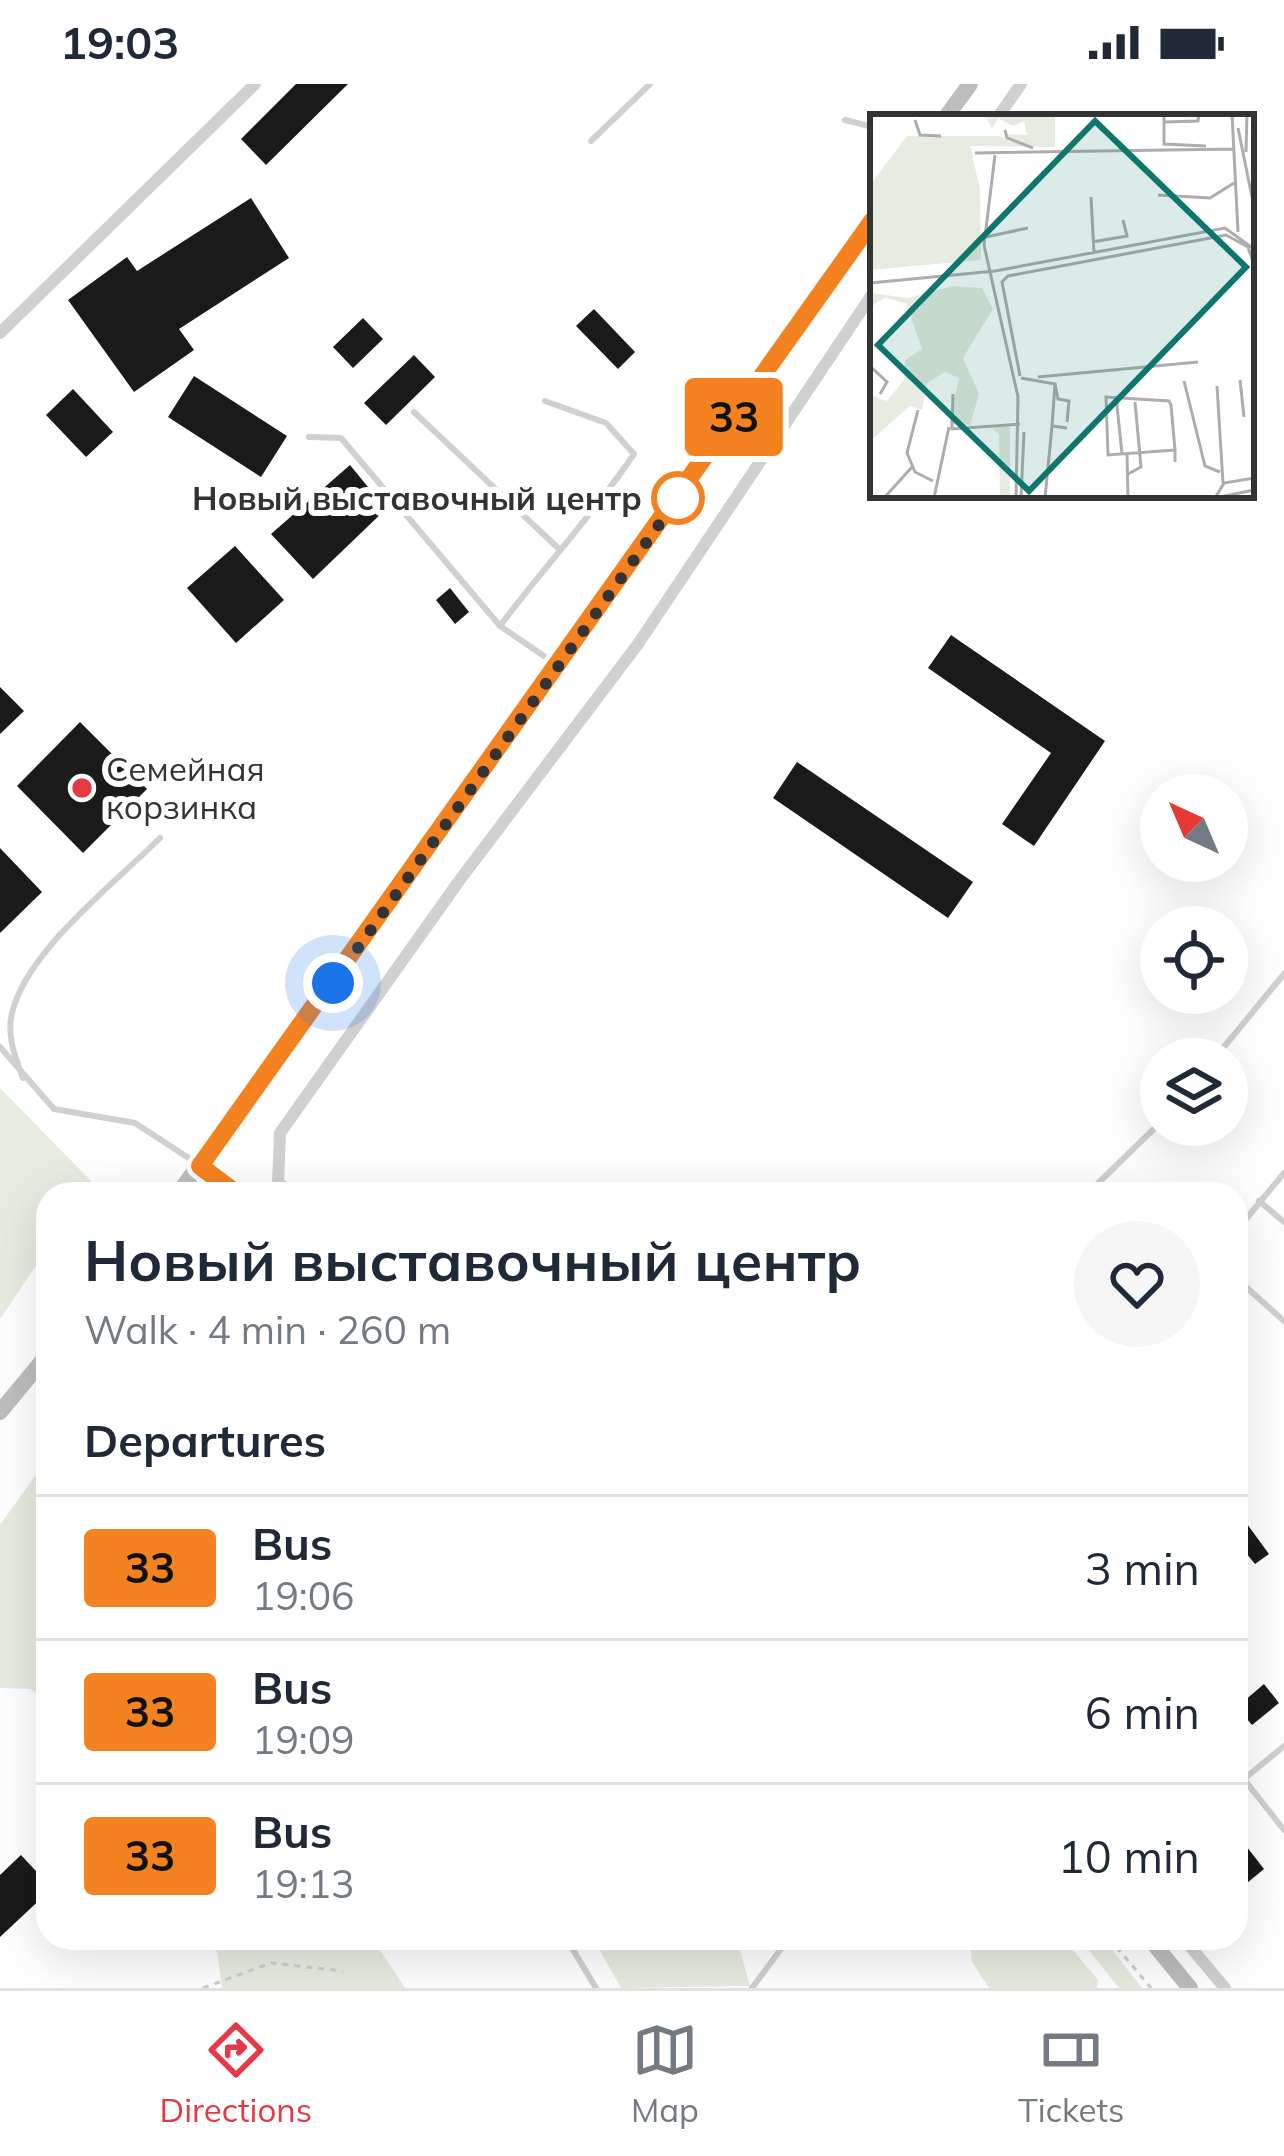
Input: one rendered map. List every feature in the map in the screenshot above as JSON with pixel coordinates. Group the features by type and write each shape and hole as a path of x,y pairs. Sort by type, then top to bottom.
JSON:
{"main road":[{"path":"948,114 970,84"},
{"path":"187,1182 560,667 870,224"},
{"path":"200,1166 221,1182"},
{"path":"0,1412 36,1368"},
{"path":"1158,1950 1190,1988"}],"street":[{"path":"0,333 255,84"},
{"path":"1000,114 1022,84"},
{"path":"278,1182 280,1133 459,881 638,644 870,296"},
{"path":"1193,1950 1225,1988"}],"lane":[{"path":"591,141 650,84"},
{"path":"845,120 870,126"},
{"path":"500,626 558,548 589,520 634,454 606,423 545,401"},
{"path":"414,412 558,548"},
{"path":"309,437 341,438 500,626 560,667"},
{"path":"23,1078 10,1029 13,1008 29,976 160,838"},
{"path":"1231,1038 1284,974"},
{"path":"0,1047 23,1078 63,1113 135,1124 200,1166"},
{"path":"1099,1182 1140,1142"},
{"path":"1248,1215 1284,1173"},
{"path":"1259,1201 1284,1222"},
{"path":"1248,1289 1284,1322"},
{"path":"1248,1776 1284,1747"},
{"path":"1248,1784 1284,1830"},
{"path":"573,1950 596,1988"},
{"path":"752,1988 780,1950"}],"path":[{"path":"1119,1950 1151,1988"},
{"path":"203,1988 271,1963 343,1971"}],"shaded area":[{"path":"0,1088 91,1181 36,1182 36,1266 0,1319"},
{"path":"36,1475 36,1693 0,1688 0,1525"},
{"path":"380,1950 405,1988 222,1988 217,1951"},
{"path":"600,1950 740,1950 750,1986 621,1988"},
{"path":"971,1950 1073,1950 1098,1980 1097,1988 989,1988 972,1962"},
{"path":"1089,1950 1112,1950 1142,1988 1119,1988"}],"building":[{"path":"296,84 348,84 266,165 241,139"},
{"path":"251,198 289,258 179,329 194,350 134,392 68,300 127,257 137,271"},
{"path":"594,309 635,352 618,369 576,326"},
{"path":"363,318 383,339 353,368 333,347"},
{"path":"414,355 435,377 386,425 364,403"},
{"path":"194,376 287,436 261,477 168,417"},
{"path":"73,389 113,432 86,457 46,415"},
{"path":"350,465 386,509 313,579 271,534"},
{"path":"235,546 284,600 236,643 187,588"},
{"path":"450,588 469,612 455,624 436,600"},
{"path":"951,635 1105,741 1034,846 1002,824 1051,753 928,668"},
{"path":"0,687 24,711 0,734"},
{"name":"Семейная корзинка","path":"80,722 147,789 83,853 17,786"},
{"path":"797,762 973,882 948,918 773,798"},
{"path":"0,848 42,892 0,933"},
{"path":"1248,1525 1269,1554 1255,1564 1248,1555"},
{"path":"1264,1684 1279,1703 1252,1725 1248,1698"},
{"path":"1248,1848 1264,1869 1248,1882"},
{"path":"21,1855 36,1871 36,1903 0,1937 0,1875"}],"bus line":[{"name":"33","path":"221,1182 200,1166 560,667 870,224"}],"place":[{"name":"Новый выставочный центр","path":"678,498"},
{"name":"Семейная корзинка","path":"82,788"}],"route":[{"path":"333,983 680,495 678,498"}]}
